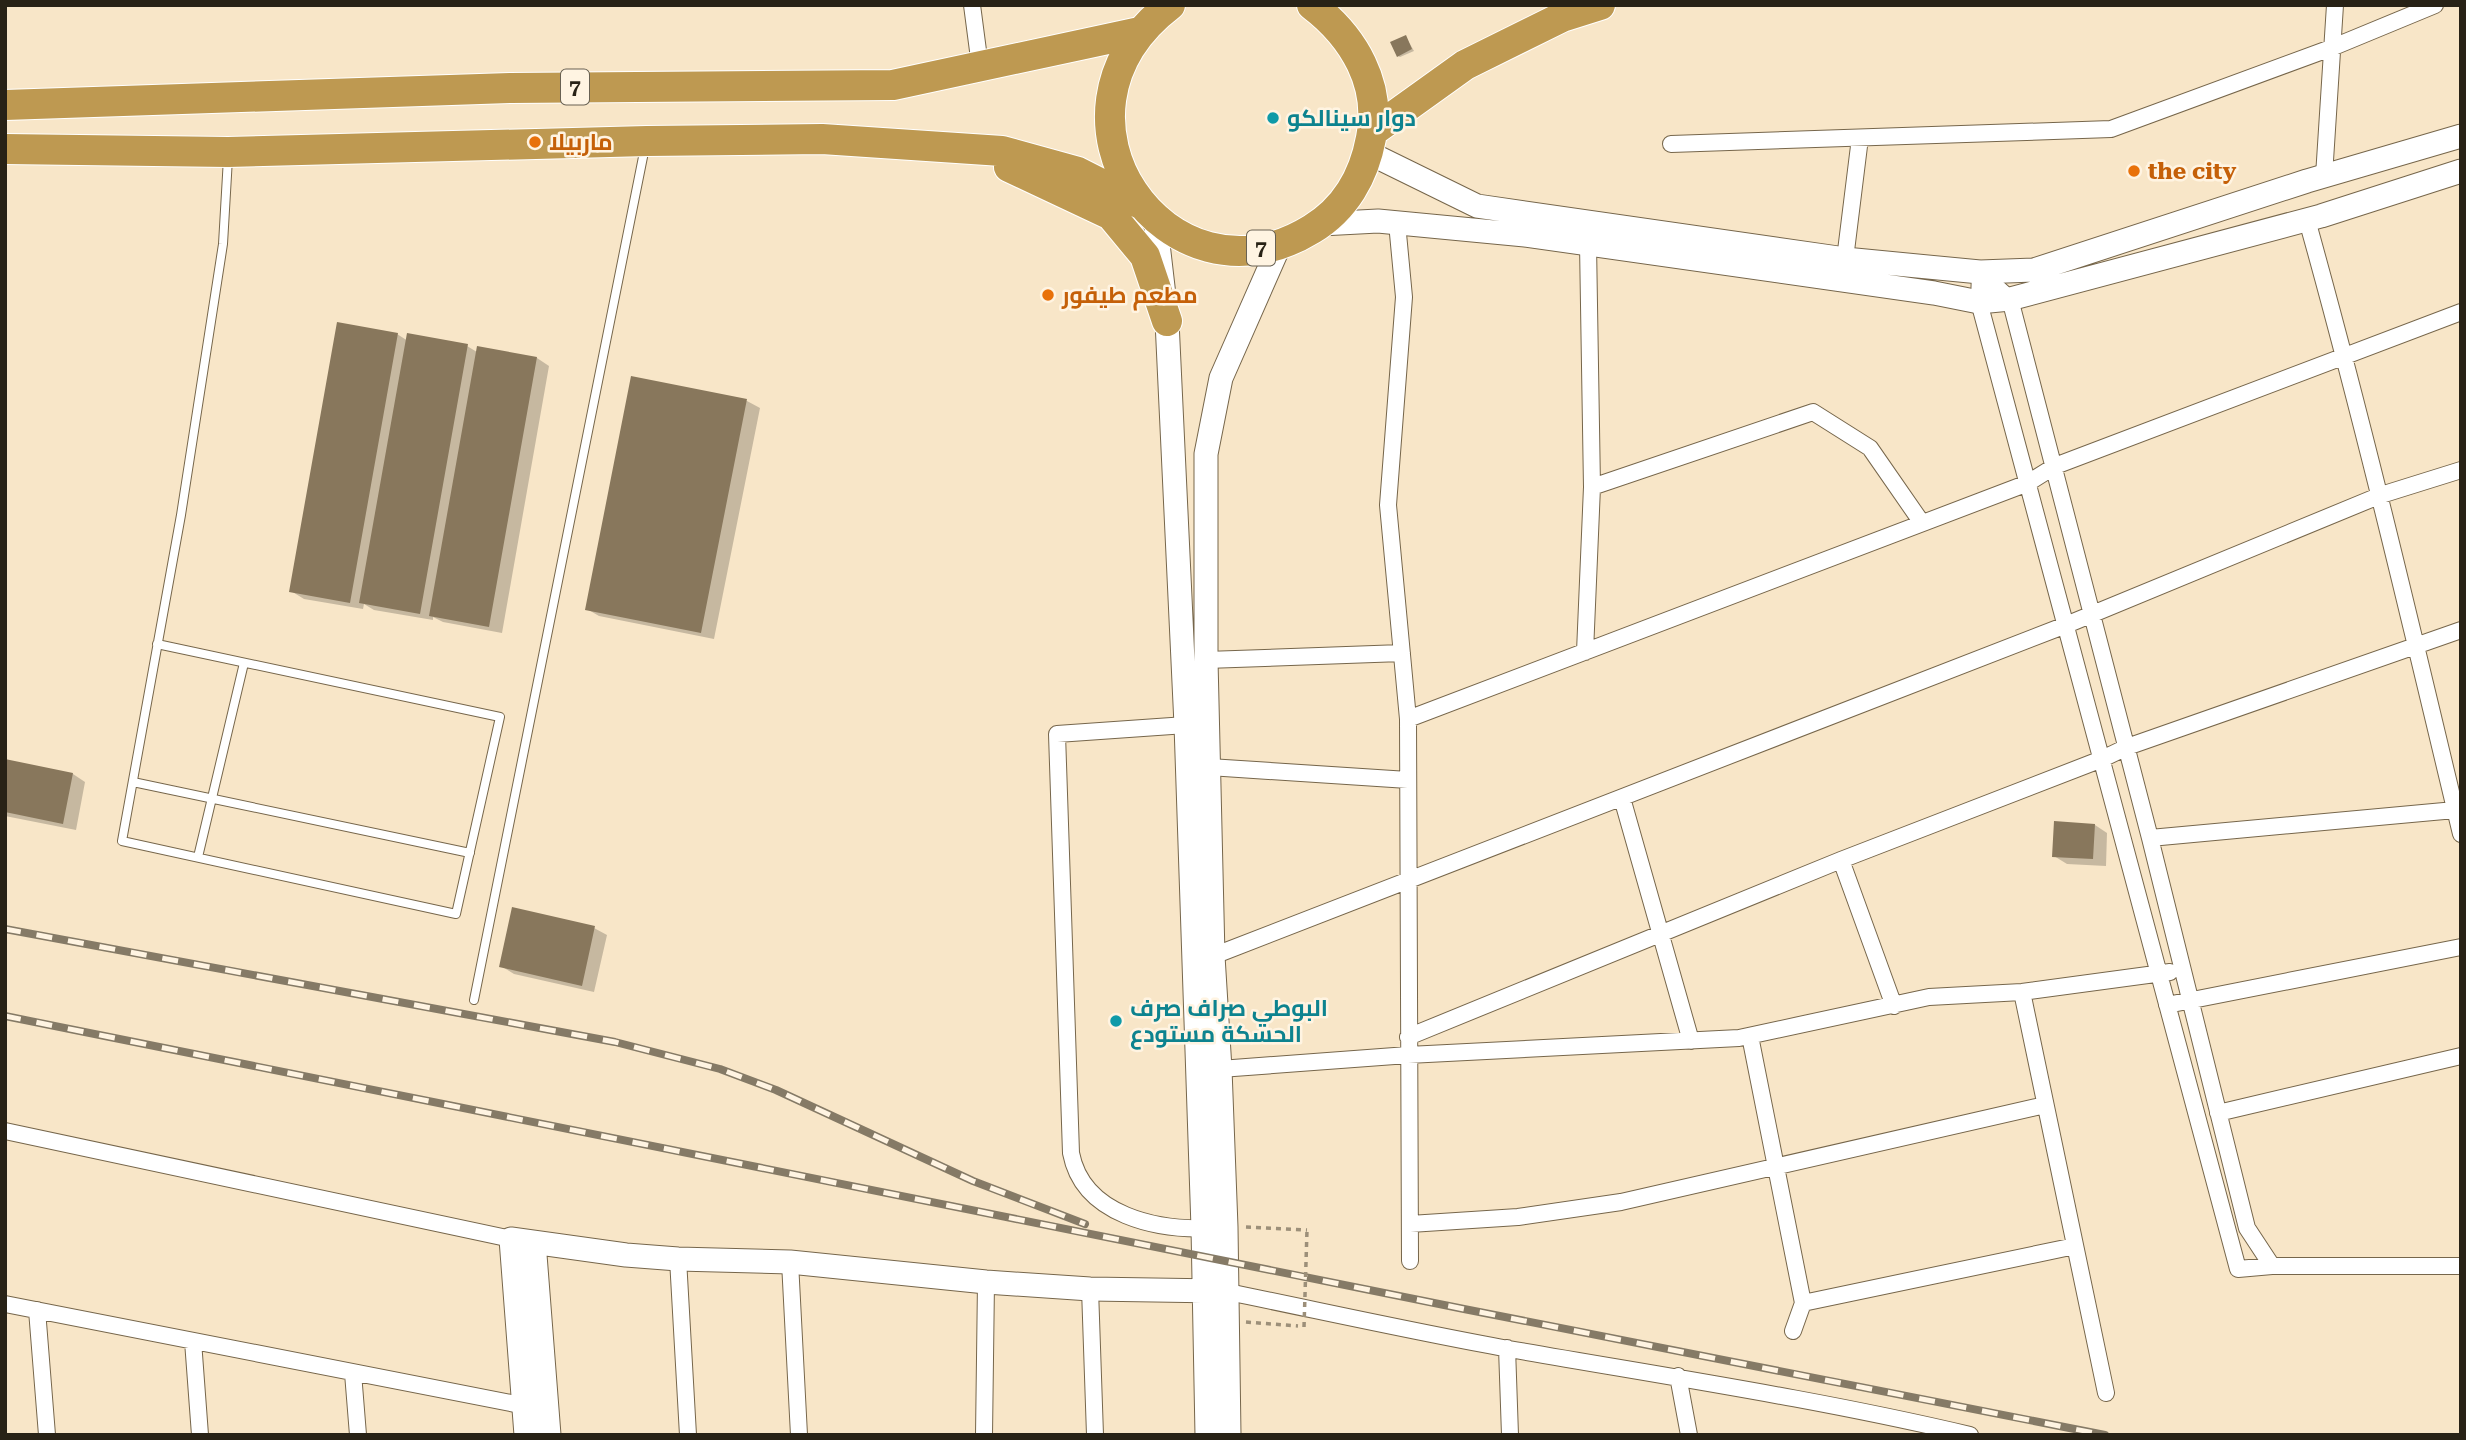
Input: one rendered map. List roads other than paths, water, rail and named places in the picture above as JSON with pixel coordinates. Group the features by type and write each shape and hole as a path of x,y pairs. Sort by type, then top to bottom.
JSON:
{"highway":[{"name":"7","path":"1149,212 1130,188 1117,160 1110,130 1109,108 1119,68 1140,32 1170,5"},
{"name":"7","path":"5,149 228,152 822,139 1002,151 1078,172 1149,212 1193,241 1236,250 1258,249 1301,236 1321,223 1350,192 1361,174 1371,142 1373,106 1369,82 1360,58 1347,37 1330,18 1312,5"},
{"path":"1371,142 1465,65 1562,17 1600,5"},
{"name":"7","path":"5,105 510,88 893,85 1140,32"},
{"path":"822,139 1009,167 1111,215 1145,256 1167,321"}],"street":[{"path":"972,5 980,66"},
{"path":"2325,176 2331,48 2336,5"},
{"path":"1671,145 2111,130 2331,48 2435,5"},
{"path":"1371,142 1477,206 1845,259 1980,272 2034,270 2325,176 2461,136"},
{"path":"1845,259 1860,138"},
{"path":"1321,223 1378,221 1525,235 1934,293 1979,302 2010,299 2307,220 2461,171"},
{"path":"1149,212 1167,321 1186,725 1215,1228 1228,1293 1230,1435"},
{"path":"2307,220 2381,495 2414,645 2454,774 2455,810 2461,834"},
{"path":"1397,223 1404,297 1388,505 1408,719 1410,1261"},
{"path":"1207,1435 1204,1290 1215,1228 1220,1069 1213,956 1206,660 1206,454 1221,378 1280,244"},
{"path":"1585,652 1592,487 1588,244"},
{"path":"1980,272 2010,299 2151,838 2247,1228 2272,1266"},
{"path":"1980,272 1979,302 2238,1269 2272,1266 2461,1266"},
{"path":"1408,719 2028,483 2055,466 2461,312"},
{"path":"1592,487 1813,412 1870,448 1922,523"},
{"path":"1213,956 2066,625 2381,495 2461,470"},
{"path":"1408,1037 1841,860 2127,747 2461,630"},
{"path":"1206,660 1402,653"},
{"path":"1186,725 1056,734 1070,1125 1073,1165 1077,1176 1093,1195 1121,1213 1161,1227 1215,1228"},
{"path":"1209,767 1408,780"},
{"path":"1622,797 1691,1041"},
{"path":"2151,838 2455,810"},
{"path":"1841,860 1894,1006"},
{"path":"2167,1004 2461,947"},
{"path":"1220,1069 1408,1055 1750,1036 1929,998 2022,992 2183,970"},
{"path":"2022,992 2106,1393"},
{"path":"1750,1036 1803,1303 1793,1331"},
{"path":"2218,1113 2461,1056"},
{"path":"1410,1224 1518,1217 1621,1202 2045,1105"},
{"path":"5,1131 510,1239 626,1255 678,1259 790,1262 986,1282 1090,1289 1204,1290 1228,1293 1507,1348 1891,1416 1970,1435"},
{"path":"510,1239 526,1435"},
{"path":"534,1242 549,1435"},
{"path":"1803,1303 2075,1246"},
{"path":"678,1259 688,1435"},
{"path":"790,1262 799,1435"},
{"path":"984,1435 986,1282"},
{"path":"1090,1289 1095,1435"},
{"path":"5,1304 547,1410"},
{"path":"37,1310 47,1435"},
{"path":"193,1341 200,1435"},
{"path":"1507,1348 1510,1435"},
{"path":"353,1373 358,1435"},
{"path":"1678,1377 1689,1435"},
{"path":"1891,1416 1891,1435"}],"lane":[{"path":"474,1000 647,141"},
{"path":"157,644 500,717 456,914 122,841 157,644 181,515 223,244 228,152"},
{"path":"198,857 244,663"},
{"path":"133,782 470,853"}],"railway":[{"path":"5,929 615,1042 720,1069 776,1090 973,1181 1085,1224"},
{"path":"5,1016 2105,1435"}],"place":[{"name":"دوار سينالكو","path":"1273,118"},
{"name":"ماربيلا","path":"535,142"},
{"name":"the city","path":"2134,171"},
{"name":"مطعم طيفور","path":"1048,295"},
{"name":"البوطي صراف صرف الحسكة مستودع","path":"1116,1021"}]}
